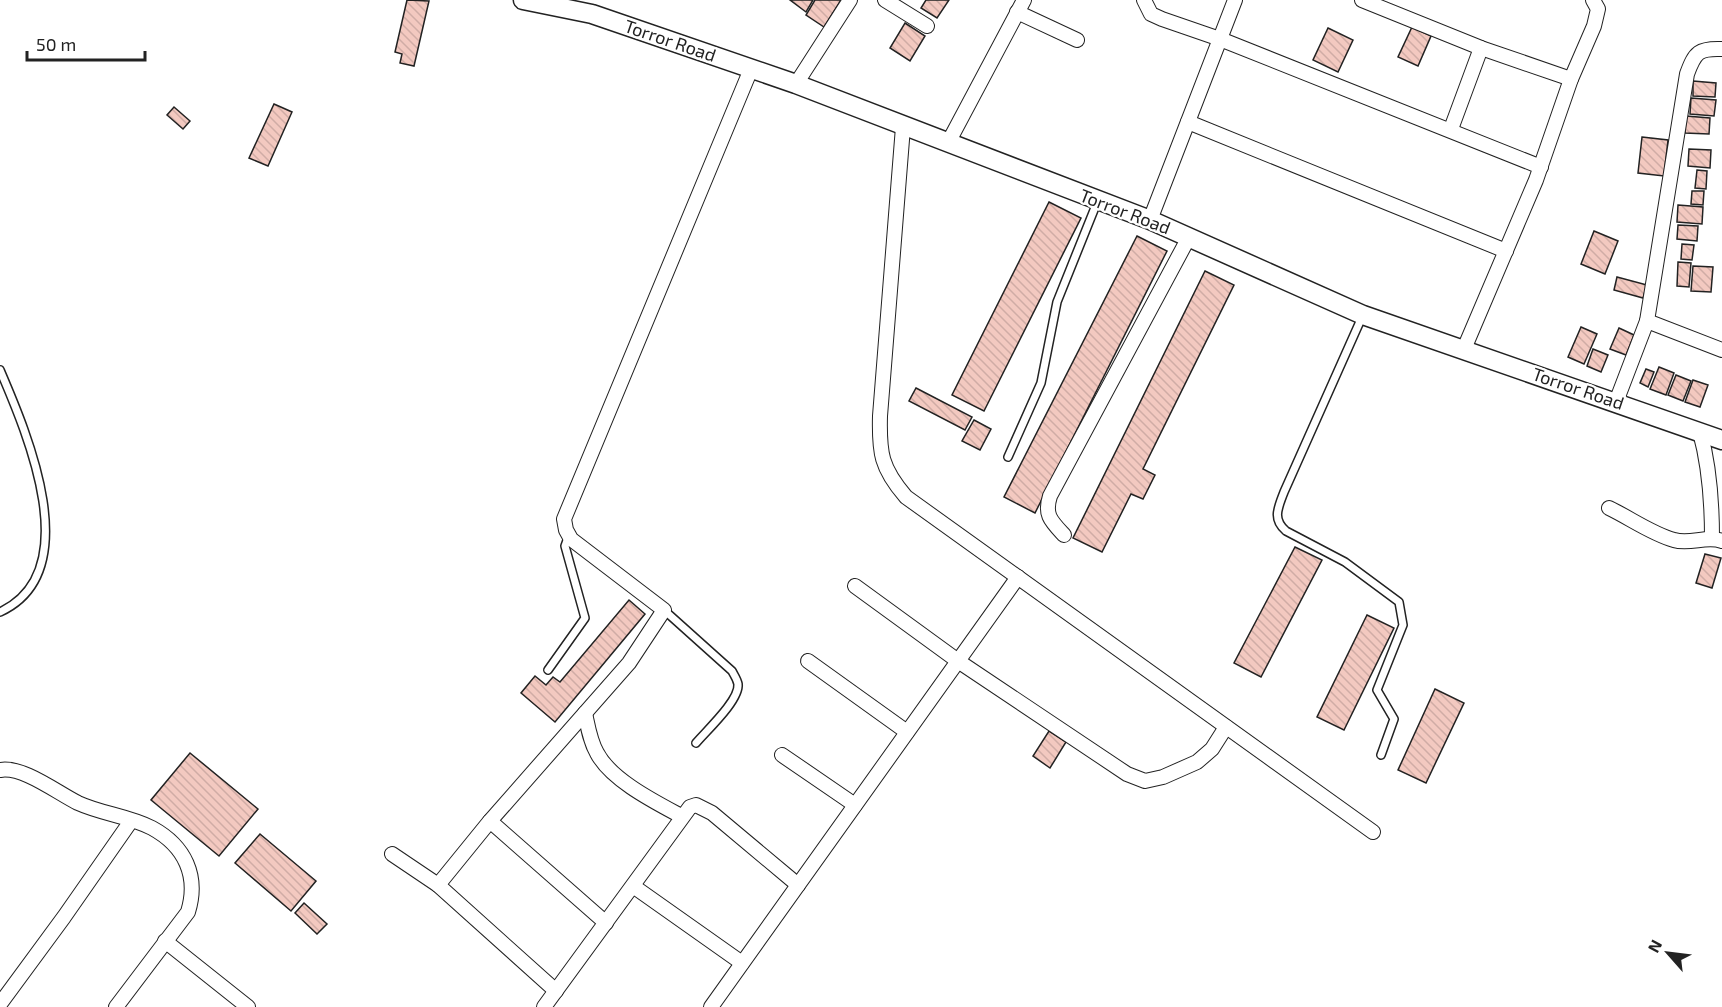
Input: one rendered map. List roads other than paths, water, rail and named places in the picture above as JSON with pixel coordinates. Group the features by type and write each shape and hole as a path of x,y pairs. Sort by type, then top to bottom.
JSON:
{"street":[{"name":"Torror Road","path":"523,0 592,14 796,84 1150,220 1363,315 1722,440"},
{"path":"796,84 850,0"},
{"path":"885,0 927,26"},
{"path":"1144,0 1151,14 1162,19 1220,39 1451,129 1541,167"},
{"path":"1150,220 1235,0"},
{"path":"1362,0 1481,48 1571,79"},
{"path":"1464,349 1541,167 1571,79 1594,27 1598,9 1593,0"},
{"path":"948,143 1021,6 1077,40"},
{"path":"1451,129 1481,48"},
{"path":"1616,402 1647,321 1687,74 1699,52 1705,49 1722,49"},
{"path":"438,885 490,821 630,663 664,610 582,548 569,535 564,519 751,69"},
{"path":"1188,122 1506,251"},
{"path":"903,127 880,416 882,460 889,477 906,497 1373,832"},
{"path":"1064,535 1048,519 1046,509 1050,496 1189,237"},
{"path":"1647,321 1722,350"},
{"path":"1609,508 1673,540 1686,542 1717,540 1707,460 1700,432"},
{"path":"711,1007 1018,578"},
{"path":"855,586 958,661 1127,774 1145,781 1163,777 1197,762 1212,749 1226,727"},
{"path":"808,661 907,732"},
{"path":"585,713 598,755 612,772 650,800 681,816"},
{"path":"782,755 855,805"},
{"path":"1,771 13,769 26,773 49,789 93,810 152,828 178,848 190,872 194,893 188,912 116,1007"},
{"path":"544,1007 681,816 690,807 702,807 798,885"},
{"path":"4,1001 131,820"},
{"path":"490,821 606,923"},
{"path":"393,854 438,885 556,991"},
{"path":"633,886 742,963"},
{"path":"165,941 248,1007"}],"lane":[{"path":"1008,457 1041,383 1057,302 1098,200"},
{"path":"1363,315 1284,492 1277,515 1280,526 1286,531 1345,562 1399,602 1404,624 1377,690 1394,719 1381,755"},
{"path":"0,370 32,456 45,509 46,547 38,575 17,604 0,612"},
{"path":"548,670 585,618 565,546 569,535"},
{"path":"664,610 732,671 738,682 732,702 696,743"}]}
